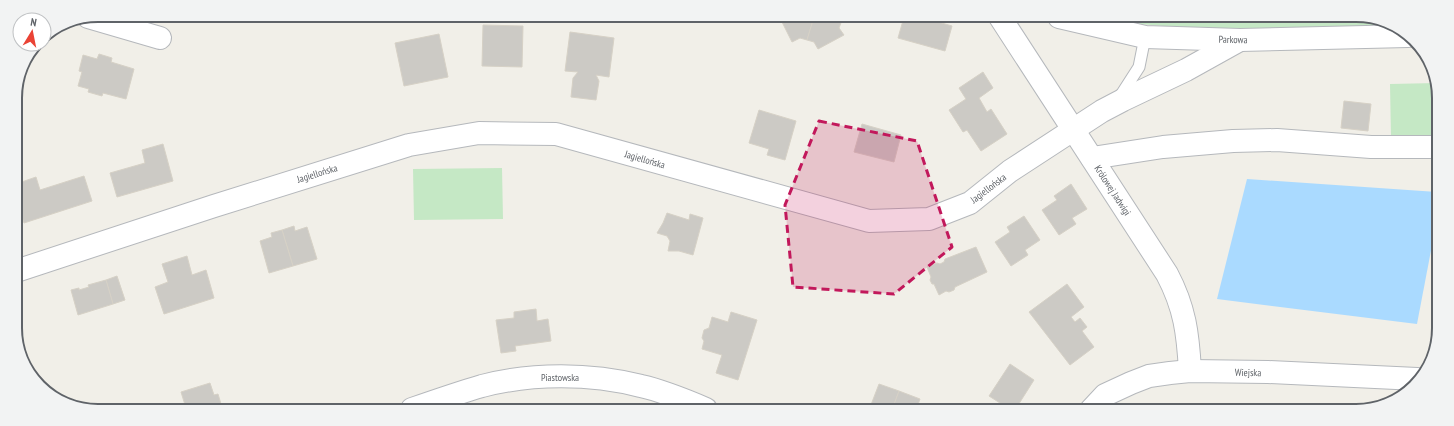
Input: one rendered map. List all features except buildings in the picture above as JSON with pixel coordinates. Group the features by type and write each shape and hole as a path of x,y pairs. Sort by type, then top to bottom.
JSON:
{"street":[{"path":"105,22 160,38"},
{"name":"Królowej Jadwigi","path":"1009,22 1073,130 1158,259 1175,289 1186,323 1190,371"},
{"name":"Parkowa","path":"1080,22 1144,37 1240,40 1400,36"},
{"name":"Jagiellońska","path":"22,269 214,206 408,145 479,133 556,134 868,221 929,219 970,203 1010,171 1102,111 1186,70 1240,40"},
{"path":"1092,158 1162,147 1232,141 1285,141 1371,147 1432,147"},
{"name":"Wiejska","path":"1097,404 1105,395 1149,376 1190,371 1268,372 1413,378"},
{"name":"Piastowska","path":"427,404 482,386 528,378 581,377 615,380 642,386 693,404"}],"lane":[{"path":"1123,100 1121,95 1139,67 1144,37"}],"highlighted area":[{"path":"819,121 917,141 952,247 894,294 793,287 785,205"}],"green space":[{"path":"1140,22 1356,22 1375,25 1390,30 1237,32 1139,24"},
{"path":"1431,83 1432,137 1391,138 1390,84"},
{"path":"502,168 503,219 414,220 413,169"}],"water":[{"path":"1247,179 1432,192 1432,245 1417,324 1217,299"}]}
